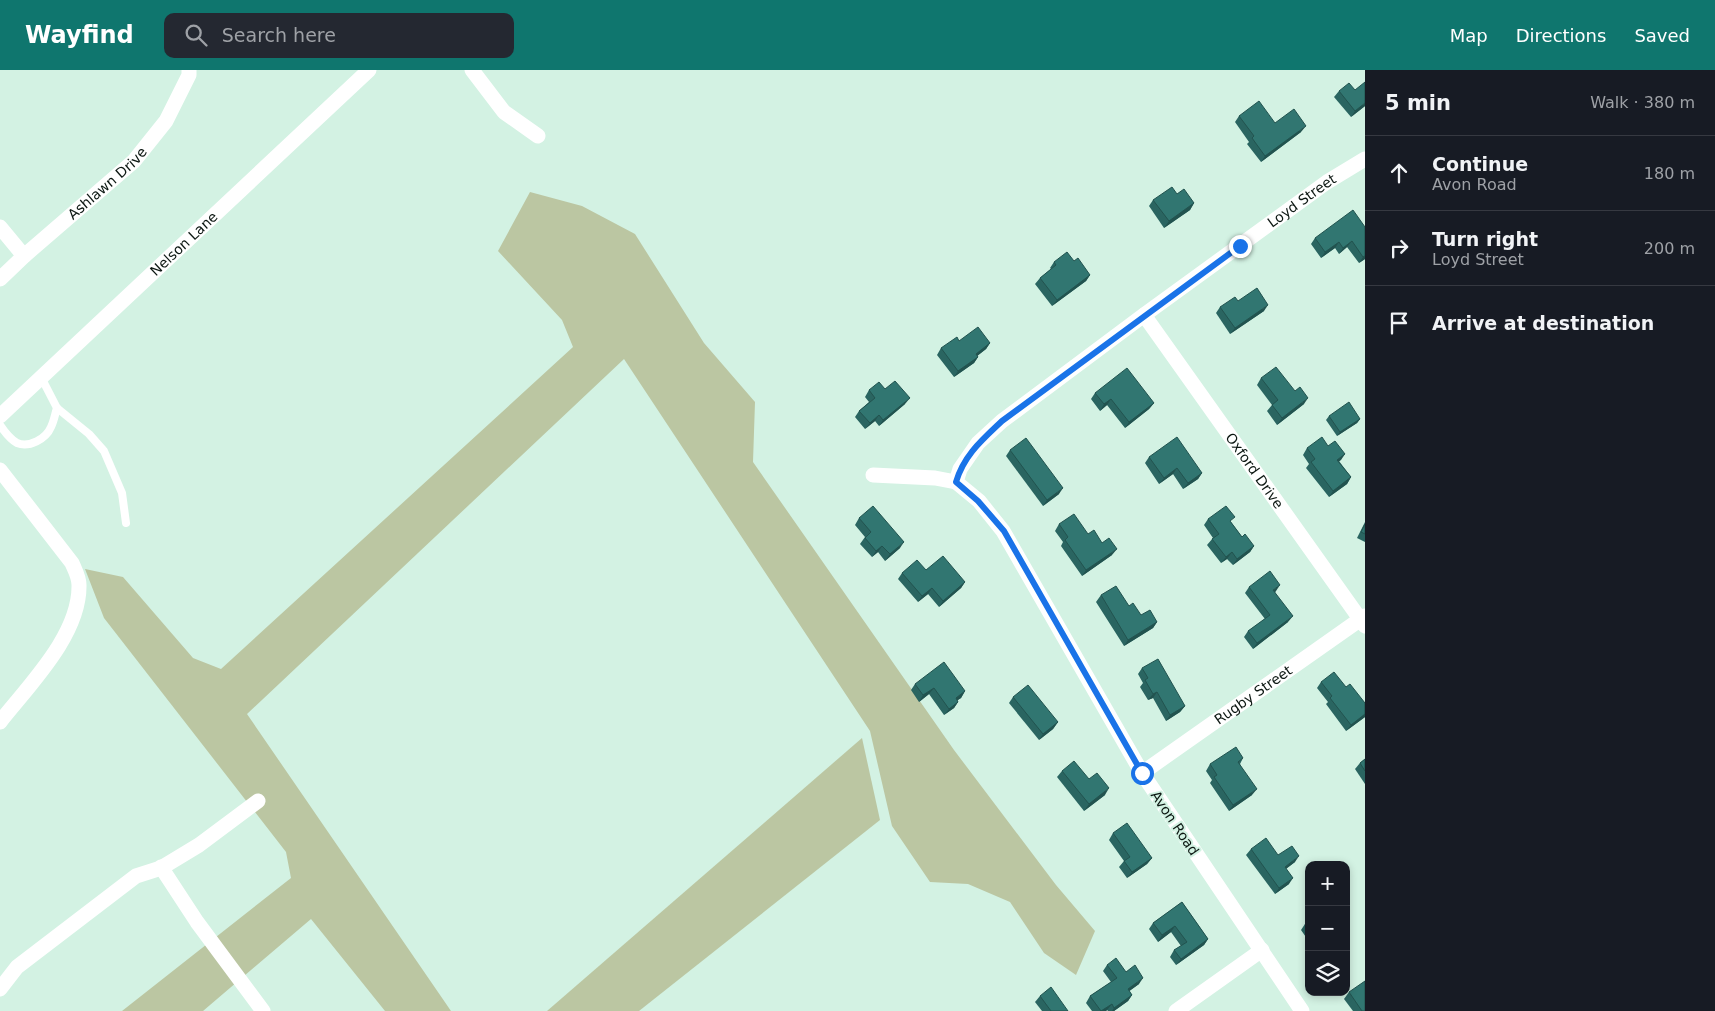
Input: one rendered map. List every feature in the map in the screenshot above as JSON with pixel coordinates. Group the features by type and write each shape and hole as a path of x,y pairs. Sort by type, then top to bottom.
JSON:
{"street":[{"name":"Ashlawn Drive","path":"0,279 134,161 166,121 189,75 189,70"},
{"name":"Nelson Lane","path":"0,416 369,70"},
{"path":"472,70 504,112 538,136"},
{"name":"Loyd Street","path":"958,476 978,443 1002,421 1327,182 1365,159"},
{"path":"0,227 24,256"},
{"name":"Oxford Drive","path":"1144,315 1363,621"},
{"path":"0,470 72,563 78,575 79,586 74,614 60,644 45,667 0,722"},
{"path":"873,475 935,478 958,476"},
{"name":"Avon Road","path":"958,476 1004,531 1142,773 1302,1011"},
{"name":"Rugby Street","path":"1142,773 1363,621"},
{"path":"0,989 17,967 136,876 161,867 199,845 258,801"},
{"path":"161,867 197,922 263,1011"},
{"path":"1176,1011 1262,950"}],"lane":[{"path":"41,377 57,408 89,434 104,452 122,494 126,523"},
{"path":"0,425 6,434 18,443 29,444 40,440 50,429 57,408"}],"green space":[{"path":"530,192 582,206 635,234 704,343 755,402 753,462 954,750 1056,885 1095,931 1076,975 1044,953 1010,902 968,884 930,882 892,826 870,731 624,359 247,714 451,1011 385,1011 311,919 203,1011 122,1011 291,878 286,852 104,618 85,569 123,577 193,658 221,669 573,347 562,320 498,251"},
{"path":"862,738 880,820 639,1011 547,1011"}],"building":[{"path":"1365,82 1365,103 1355,111 1339,91 1349,83 1355,90"},
{"path":"1259,101 1275,123 1294,109 1306,126 1265,156 1252,138 1254,136 1239,116"},
{"path":"1172,187 1177,194 1184,189 1194,203 1169,221 1153,200"},
{"path":"1353,210 1365,227 1365,256 1363,257 1352,241 1343,248 1339,242 1325,252 1315,238"},
{"path":"1067,252 1074,261 1078,258 1090,275 1057,300 1040,278 1056,265 1054,262"},
{"path":"1257,288 1268,305 1235,328 1220,307 1235,297 1238,301"},
{"path":"978,327 990,343 976,354 978,357 958,371 941,348 957,337 959,341"},
{"path":"1276,367 1295,391 1300,387 1308,398 1282,418 1272,405 1278,400 1261,378"},
{"path":"1127,368 1154,403 1129,422 1111,399 1104,404 1095,393"},
{"path":"895,381 910,398 883,420 879,415 870,423 859,411 875,398 869,390 879,382 885,389"},
{"path":"1349,402 1360,419 1340,432 1329,416"},
{"path":"1177,437 1202,473 1188,483 1177,468 1164,478 1149,457"},
{"path":"1322,437 1328,446 1335,441 1345,454 1337,460 1351,477 1333,491 1311,462 1315,459 1307,448"},
{"path":"1026,438 1063,488 1047,500 1010,450"},
{"path":"873,506 904,542 890,554 882,546 876,551 865,538 871,532 859,518"},
{"path":"1226,506 1235,517 1230,521 1242,537 1245,534 1254,546 1237,559 1232,552 1226,557 1212,539 1219,534 1208,519"},
{"path":"1074,514 1088,534 1094,530 1102,543 1109,538 1117,549 1086,570 1065,540 1068,537 1059,524"},
{"path":"1365,524 1365,534 1361,532"},
{"path":"943,556 965,582 943,601 932,588 922,596 902,573 917,560 926,570"},
{"path":"1270,571 1280,585 1273,590 1293,616 1257,643 1248,631 1270,615 1249,587"},
{"path":"1116,586 1129,606 1133,603 1141,615 1150,610 1157,622 1128,640 1101,595"},
{"path":"1158,659 1185,706 1170,715 1157,692 1153,694 1145,680 1148,678 1142,668"},
{"path":"944,662 965,691 956,698 958,702 949,709 934,688 923,695 915,684"},
{"path":"1334,672 1346,687 1350,684 1365,703 1365,714 1351,725 1330,698 1332,696 1321,682"},
{"path":"1028,685 1058,722 1043,734 1013,697"},
{"path":"1236,747 1243,758 1238,762 1257,789 1233,805 1214,777 1217,775 1210,764"},
{"path":"1365,759 1365,771 1360,763"},
{"path":"1074,761 1089,779 1097,773 1109,788 1089,804 1062,771"},
{"path":"1127,823 1152,858 1132,872 1124,861 1130,857 1113,833"},
{"path":"1266,838 1278,855 1292,846 1299,856 1285,867 1293,878 1279,888 1251,849"},
{"path":"1182,902 1208,939 1181,959 1174,950 1187,942 1175,926 1162,935 1153,923"},
{"path":"1116,958 1126,972 1135,965 1143,978 1128,989 1132,995 1114,1008 1112,1004 1101,1011 1090,996 1117,978 1107,965"},
{"path":"1365,981 1365,1011 1362,1011 1350,991"},
{"path":"1051,987 1068,1011 1051,1011 1040,996"}],"route":[{"path":"1142,773 1004,531 978,501 956,482 960,469 978,443 1002,421 1240,246"}]}
